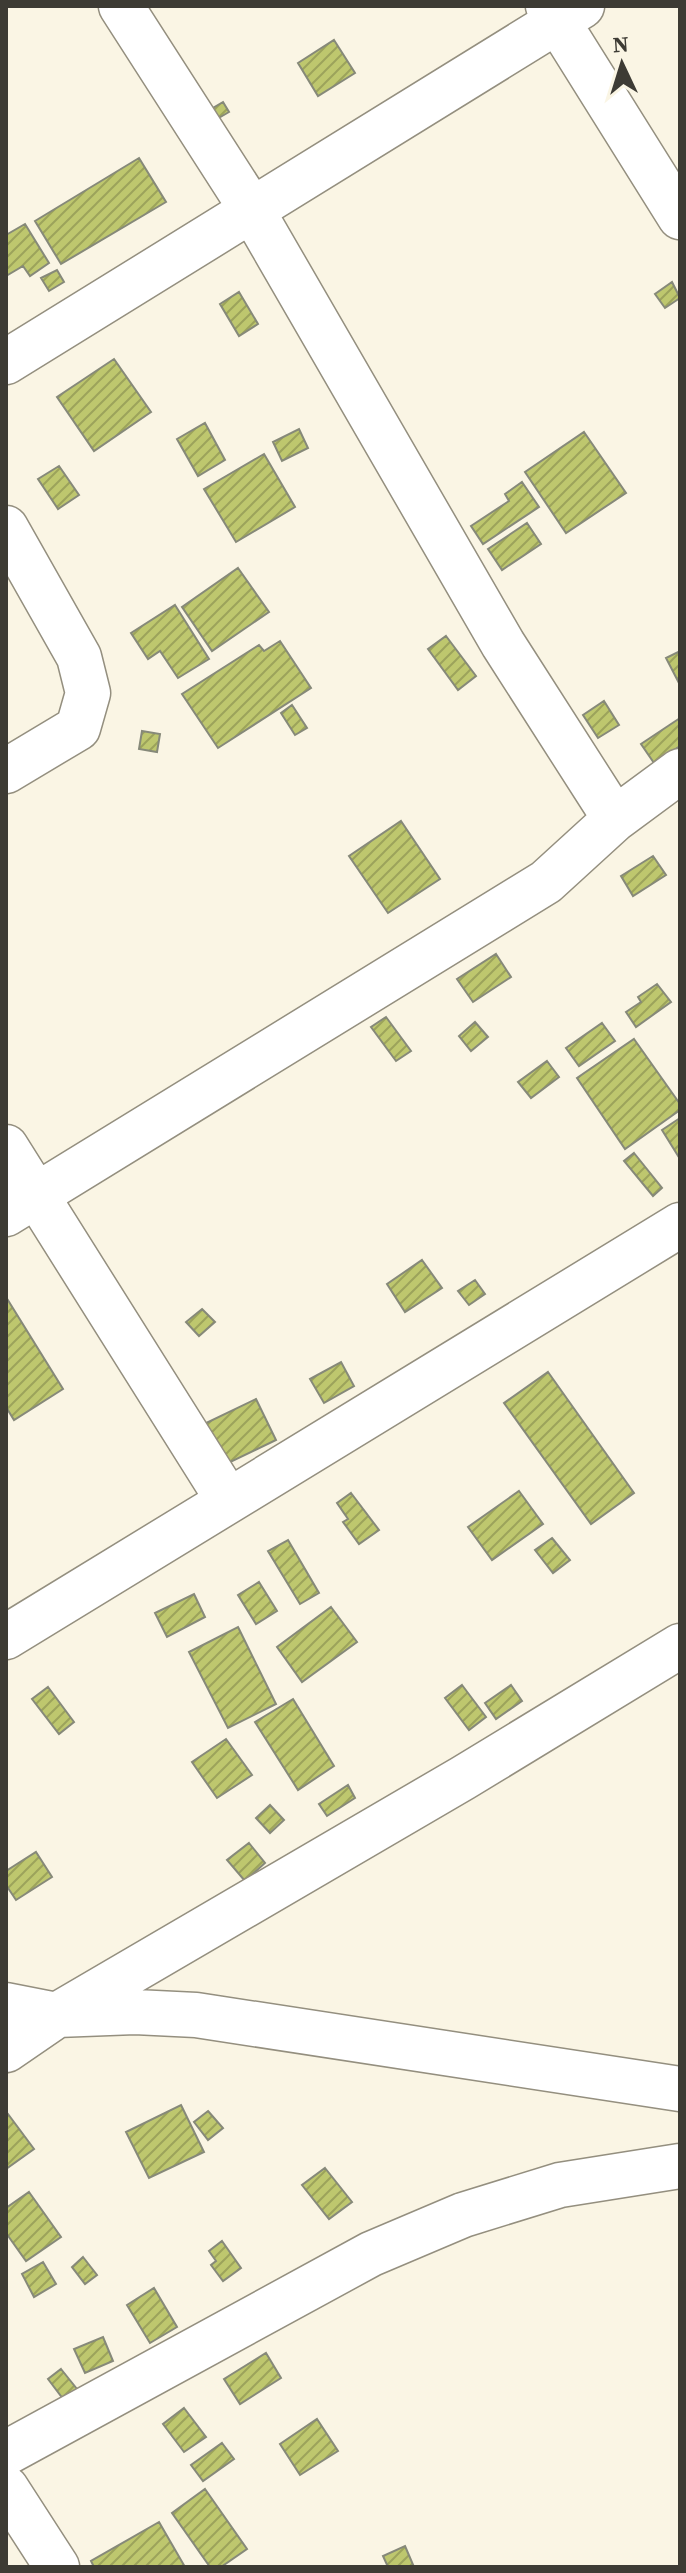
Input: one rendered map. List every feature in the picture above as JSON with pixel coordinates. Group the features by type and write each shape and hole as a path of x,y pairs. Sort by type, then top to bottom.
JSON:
{"street":[{"path":"121,6 252,210 503,644 615,819"},
{"path":"6,362 252,210 563,11 680,217"},
{"path":"6,528 79,657 88,693 78,728 6,771"},
{"path":"21,1204 546,882 615,819 680,771"},
{"path":"6,1147 21,1204 228,1500"},
{"path":"6,1637 680,1225"},
{"path":"6,2050 57,2015 463,1778 680,1646"},
{"path":"6,2005 57,2015 135,2012 196,2015 680,2089"},
{"path":"6,2453 371,2254 463,2215 560,2185 680,2166"},
{"path":"6,2488 57,2567"}],"building":[{"path":"334,40 355,73 318,96 298,63"},
{"path":"223,102 229,112 217,119 211,109"},
{"path":"139,158 166,202 61,264 35,221"},
{"path":"25,224 49,263 30,276 23,266 6,276 6,235"},
{"path":"57,270 64,282 49,291 41,278"},
{"path":"672,282 680,298 665,308 655,294"},
{"path":"239,292 258,324 239,336 220,304"},
{"path":"114,359 151,412 94,451 57,397"},
{"path":"205,423 225,460 198,476 177,439"},
{"path":"299,429 308,448 282,461 273,442"},
{"path":"584,432 626,493 566,533 525,472"},
{"path":"264,454 295,507 236,542 204,489"},
{"path":"59,466 79,495 58,509 38,479"},
{"path":"522,482 539,507 483,544 471,526 509,501 505,494"},
{"path":"527,523 541,544 502,570 488,549"},
{"path":"238,568 269,612 212,651 182,607"},
{"path":"175,605 209,659 178,678 160,651 148,659 131,633"},
{"path":"446,636 476,676 458,690 428,649"},
{"path":"280,641 311,688 218,748 182,694 259,645 264,651"},
{"path":"680,651 680,685 666,658"},
{"path":"604,701 619,725 598,738 583,715"},
{"path":"292,705 307,728 295,735 281,713"},
{"path":"680,718 680,746 654,763 641,744"},
{"path":"142,731 160,734 157,752 139,749"},
{"path":"401,821 440,879 388,913 349,856"},
{"path":"653,856 666,875 633,896 621,876"},
{"path":"496,954 511,977 473,1002 457,979"},
{"path":"657,984 671,1002 636,1027 626,1012 641,1002 638,997"},
{"path":"386,1017 411,1051 396,1061 371,1027"},
{"path":"475,1022 488,1037 471,1051 459,1036"},
{"path":"602,1023 615,1041 579,1066 566,1048"},
{"path":"634,1039 680,1104 680,1110 625,1149 577,1078"},
{"path":"547,1061 559,1077 531,1098 518,1082"},
{"path":"680,1118 680,1159 662,1130"},
{"path":"634,1153 662,1188 653,1196 624,1161"},
{"path":"422,1260 442,1288 405,1312 387,1284"},
{"path":"475,1280 485,1294 469,1305 458,1291"},
{"path":"6,1297 63,1389 14,1420 6,1407"},
{"path":"202,1309 215,1322 199,1336 186,1322"},
{"path":"341,1362 354,1386 324,1403 310,1379"},
{"path":"548,1372 634,1493 591,1524 504,1403"},
{"path":"256,1399 276,1440 222,1466 202,1425"},
{"path":"519,1491 543,1524 492,1560 468,1527"},
{"path":"351,1493 379,1530 359,1544 343,1522 348,1519 337,1503"},
{"path":"552,1538 570,1560 553,1573 535,1550"},
{"path":"288,1540 319,1593 300,1604 268,1551"},
{"path":"259,1582 277,1611 256,1624 238,1595"},
{"path":"194,1594 205,1617 167,1637 155,1613"},
{"path":"331,1607 357,1642 302,1682 277,1647"},
{"path":"238,1627 276,1704 228,1728 189,1652"},
{"path":"462,1685 486,1717 469,1730 445,1698"},
{"path":"511,1685 522,1701 496,1719 485,1703"},
{"path":"48,1687 74,1722 59,1734 32,1699"},
{"path":"293,1699 334,1766 298,1790 255,1722"},
{"path":"226,1739 252,1775 217,1798 192,1762"},
{"path":"348,1785 355,1798 327,1816 319,1804"},
{"path":"270,1805 284,1820 270,1833 256,1818"},
{"path":"249,1843 265,1863 245,1881 227,1860"},
{"path":"36,1852 52,1877 16,1900 6,1885 6,1871"},
{"path":"181,2105 204,2152 149,2178 126,2132"},
{"path":"208,2111 223,2128 208,2140 194,2122"},
{"path":"6,2115 34,2149 6,2169"},
{"path":"325,2168 352,2202 329,2219 302,2185"},
{"path":"29,2192 61,2237 26,2261 6,2233 6,2208"},
{"path":"222,2241 241,2268 223,2281 211,2265 216,2261 209,2251"},
{"path":"83,2257 97,2275 85,2284 72,2267"},
{"path":"43,2262 56,2284 34,2297 22,2274"},
{"path":"154,2288 177,2327 150,2343 127,2305"},
{"path":"103,2337 113,2361 85,2373 74,2349"},
{"path":"266,2353 281,2378 240,2404 224,2379"},
{"path":"61,2369 81,2394 67,2404 48,2379"},
{"path":"184,2408 206,2437 184,2452 163,2424"},
{"path":"317,2419 338,2451 300,2475 280,2444"},
{"path":"222,2443 234,2459 203,2481 191,2465"},
{"path":"205,2489 247,2549 221,2567 210,2567 172,2513"},
{"path":"159,2522 185,2567 94,2567 91,2561"},
{"path":"405,2546 414,2567 388,2567 383,2556"}]}
